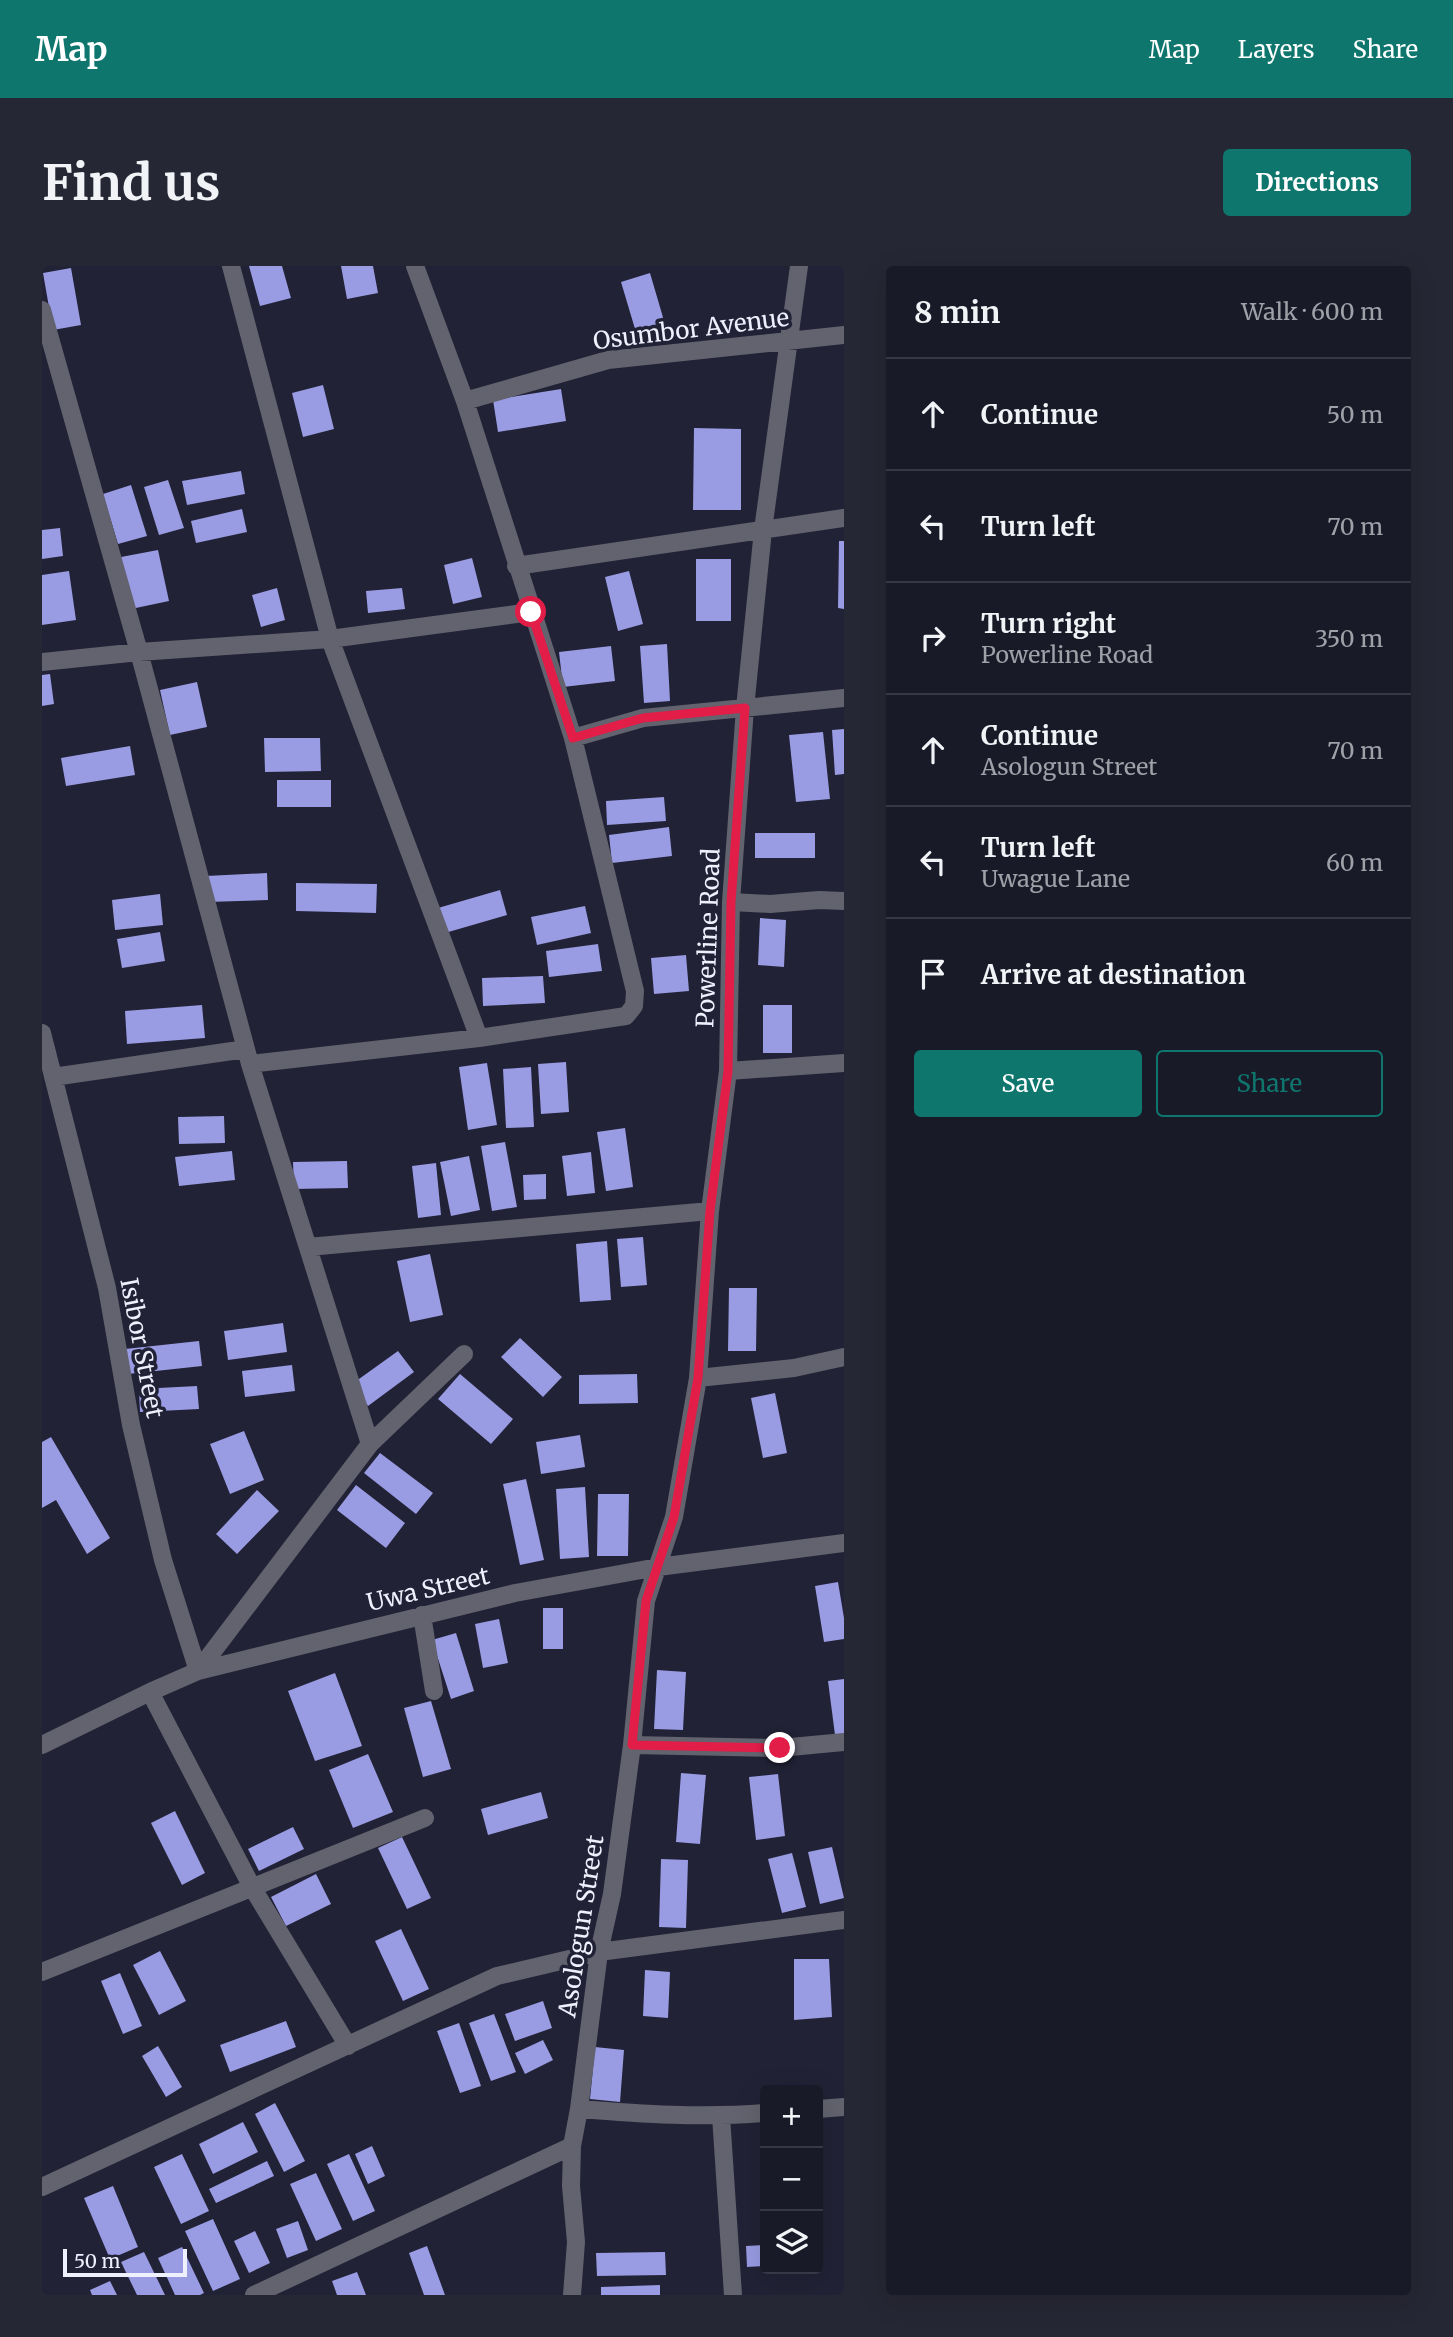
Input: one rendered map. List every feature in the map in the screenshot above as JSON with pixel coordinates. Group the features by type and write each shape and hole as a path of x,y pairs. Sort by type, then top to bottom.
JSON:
{"street":[{"path":"231,266 330,639 479,1038"},
{"path":"53,1077 248,1056 479,1038 626,1016 634,1006 635,991 573,738 465,401 415,266"},
{"name":"Powerline Road","path":"658,1567 674,1517 698,1378 710,1211 728,1071 731,902 745,708 763,530 799,266"},
{"path":"42,310 139,652 248,1056 369,1444"},
{"name":"Osumbor Avenue","path":"465,401 608,360 844,335"},
{"path":"516,566 844,518"},
{"path":"42,662 139,652 330,639 531,612"},
{"path":"573,738 643,718 844,698"},
{"path":"731,902 770,904 844,901"},
{"name":"Isibor Street","path":"42,1033 107,1288 131,1425 163,1560 198,1671"},
{"path":"728,1071 844,1063"},
{"path":"308,1247 710,1211"},
{"path":"198,1671 369,1444 464,1354"},
{"path":"698,1378 793,1368 844,1357"},
{"name":"Uwa Street","path":"42,1745 198,1671 515,1593 658,1567 844,1543"},
{"name":"Asologun Street","path":"572,2295 576,2242 571,2186 572,2146 599,1952 612,1894 632,1745 646,1601 658,1567"},
{"path":"422,1615 434,1691"},
{"path":"150,1692 252,1887 348,2046"},
{"path":"632,1745 780,1748 844,1742"},
{"path":"42,1972 425,1818"},
{"path":"42,2187 497,1976 599,1952 844,1920"},
{"path":"823,2109 844,2107"},
{"path":"579,2109 653,2115 760,2113"},
{"path":"722,2116 733,2295"},
{"path":"254,2295 572,2146"}],"building":[{"path":"249,266 282,266 291,298 260,306"},
{"path":"341,266 373,266 378,293 347,299"},
{"path":"71,268 81,325 53,330 43,273"},
{"path":"650,273 667,331 638,339 621,282"},
{"path":"323,385 334,429 303,437 292,393"},
{"path":"561,389 566,421 498,432 493,400"},
{"path":"694,428 741,429 741,510 693,510"},
{"path":"241,471 245,494 187,505 182,481"},
{"path":"168,480 184,528 159,535 144,487"},
{"path":"131,485 147,536 118,544 103,494"},
{"path":"242,509 247,532 196,543 191,521"},
{"path":"60,528 63,556 42,559 42,530"},
{"path":"839,541 844,541 844,609 838,608"},
{"path":"158,550 169,601 131,609 121,557"},
{"path":"472,558 482,597 453,604 444,565"},
{"path":"696,559 731,559 731,621 696,621"},
{"path":"69,571 76,620 42,625 42,575"},
{"path":"629,571 643,624 618,631 605,577"},
{"path":"277,588 285,620 261,627 252,595"},
{"path":"402,588 405,609 368,613 366,591"},
{"path":"667,644 670,701 644,703 640,646"},
{"path":"611,646 615,681 563,687 559,652"},
{"path":"50,674 54,704 42,706 42,675"},
{"path":"197,682 207,727 170,735 160,690"},
{"path":"844,729 844,774 835,775 832,730"},
{"path":"823,732 830,799 796,802 789,735"},
{"path":"264,738 320,738 321,771 265,772"},
{"path":"130,746 135,775 66,786 61,758"},
{"path":"277,780 331,780 331,807 277,807"},
{"path":"664,797 666,821 607,825 606,801"},
{"path":"669,827 672,856 612,863 609,835"},
{"path":"755,833 815,833 815,858 755,858"},
{"path":"267,873 268,900 207,902 206,876"},
{"path":"296,883 377,884 376,913 296,911"},
{"path":"500,890 507,915 445,933 438,908"},
{"path":"160,894 163,925 115,930 112,900"},
{"path":"585,906 591,933 537,945 531,917"},
{"path":"760,918 786,920 784,967 758,965"},
{"path":"160,932 165,961 122,968 117,939"},
{"path":"598,944 602,971 549,977 546,951"},
{"path":"686,955 689,991 654,994 651,958"},
{"path":"543,976 545,1003 483,1006 482,978"},
{"path":"202,1005 205,1038 127,1044 125,1011"},
{"path":"763,1005 792,1005 792,1053 763,1053"},
{"path":"566,1062 569,1112 541,1114 538,1064"},
{"path":"487,1063 497,1125 468,1130 459,1067"},
{"path":"531,1067 534,1127 506,1128 503,1069"},
{"path":"224,1116 225,1143 179,1144 178,1117"},
{"path":"625,1128 633,1187 606,1191 597,1132"},
{"path":"505,1142 517,1207 492,1211 481,1146"},
{"path":"232,1151 235,1180 179,1186 175,1157"},
{"path":"591,1152 595,1193 567,1196 562,1156"},
{"path":"469,1156 480,1210 451,1216 440,1162"},
{"path":"347,1161 348,1188 294,1189 293,1162"},
{"path":"436,1163 441,1215 418,1218 412,1166"},
{"path":"546,1174 546,1199 524,1200 523,1175"},
{"path":"643,1237 647,1285 621,1287 617,1239"},
{"path":"607,1241 611,1300 580,1302 576,1244"},
{"path":"430,1254 443,1315 410,1322 397,1261"},
{"path":"729,1288 757,1288 756,1351 728,1351"},
{"path":"283,1323 287,1352 228,1360 224,1331"},
{"path":"520,1338 562,1377 543,1397 501,1357"},
{"path":"199,1341 202,1366 128,1374 125,1349"},
{"path":"398,1351 414,1372 368,1406 352,1384"},
{"path":"292,1365 295,1391 245,1397 242,1371"},
{"path":"460,1374 513,1419 491,1444 438,1399"},
{"path":"637,1374 638,1403 579,1404 579,1375"},
{"path":"197,1386 199,1409 140,1412 139,1389"},
{"path":"775,1393 787,1453 763,1458 751,1398"},
{"path":"244,1431 264,1480 230,1494 210,1444"},
{"path":"580,1435 585,1467 541,1474 536,1442"},
{"path":"51,1437 110,1538 87,1554 56,1500 42,1508 42,1442"},
{"path":"380,1453 433,1493 416,1514 364,1473"},
{"path":"526,1479 544,1560 520,1565 503,1484"},
{"path":"356,1485 405,1523 386,1548 337,1510"},
{"path":"585,1487 589,1557 560,1559 556,1489"},
{"path":"257,1490 279,1511 237,1554 216,1534"},
{"path":"598,1494 629,1494 628,1556 597,1556"},
{"path":"838,1582 844,1618 844,1639 824,1642 815,1586"},
{"path":"543,1608 563,1608 563,1649 543,1649"},
{"path":"499,1619 508,1663 483,1668 475,1624"},
{"path":"456,1633 474,1691 451,1699 432,1640"},
{"path":"657,1670 686,1672 683,1730 654,1729"},
{"path":"335,1673 362,1746 315,1761 288,1691"},
{"path":"844,1679 844,1734 835,1735 828,1681"},
{"path":"431,1701 451,1769 423,1777 404,1708"},
{"path":"368,1754 393,1812 353,1828 329,1770"},
{"path":"681,1773 706,1775 700,1844 676,1842"},
{"path":"778,1774 785,1836 756,1840 749,1777"},
{"path":"541,1792 548,1818 488,1835 481,1809"},
{"path":"175,1811 205,1873 182,1885 151,1823"},
{"path":"293,1827 304,1849 259,1871 248,1849"},
{"path":"402,1837 431,1898 407,1909 378,1848"},
{"path":"832,1847 844,1898 820,1904 808,1852"},
{"path":"792,1853 806,1907 782,1913 768,1859"},
{"path":"661,1859 688,1860 686,1928 659,1927"},
{"path":"316,1874 331,1904 286,1926 271,1897"},
{"path":"401,1929 429,1989 403,2001 375,1941"},
{"path":"160,1951 186,2001 159,2015 133,1965"},
{"path":"794,1959 829,1959 832,2017 794,2020"},
{"path":"645,1970 670,1972 668,2018 643,2016"},
{"path":"120,1973 142,2026 123,2034 101,1981"},
{"path":"543,2001 552,2028 515,2041 505,2014"},
{"path":"494,2014 516,2072 491,2081 469,2023"},
{"path":"286,2021 296,2047 230,2072 220,2045"},
{"path":"459,2023 481,2086 460,2093 437,2031"},
{"path":"543,2040 553,2060 525,2074 515,2053"},
{"path":"158,2046 182,2087 166,2097 142,2056"},
{"path":"595,2047 624,2050 620,2102 590,2099"},
{"path":"275,2103 305,2161 284,2172 255,2114"},
{"path":"243,2122 258,2152 213,2174 199,2144"},
{"path":"372,2146 385,2176 368,2184 355,2154"},
{"path":"182,2154 209,2211 181,2224 154,2167"},
{"path":"349,2154 375,2211 353,2221 327,2164"},
{"path":"267,2161 274,2176 216,2203 209,2189"},
{"path":"316,2173 342,2229 316,2241 290,2184"},
{"path":"113,2186 138,2247 110,2259 84,2198"},
{"path":"213,2219 240,2279 213,2291 185,2231"},
{"path":"298,2221 308,2250 287,2258 276,2229"},
{"path":"255,2231 270,2263 249,2273 234,2241"},
{"path":"760,2245 760,2266 747,2267 746,2246"},
{"path":"427,2246 445,2295 424,2295 409,2253"},
{"path":"182,2247 204,2293 200,2295 175,2295 158,2258"},
{"path":"144,2252 165,2295 137,2295 121,2262"},
{"path":"665,2252 666,2275 597,2276 596,2253"},
{"path":"357,2272 366,2295 337,2295 332,2281"},
{"path":"110,2281 117,2295 92,2295 90,2290"},
{"path":"660,2285 660,2295 601,2295 601,2287"}],"route":[{"path":"531,612 573,738 643,718 745,708 731,902 728,1071 710,1211 698,1378 674,1517 646,1601 632,1745 780,1748"}]}
